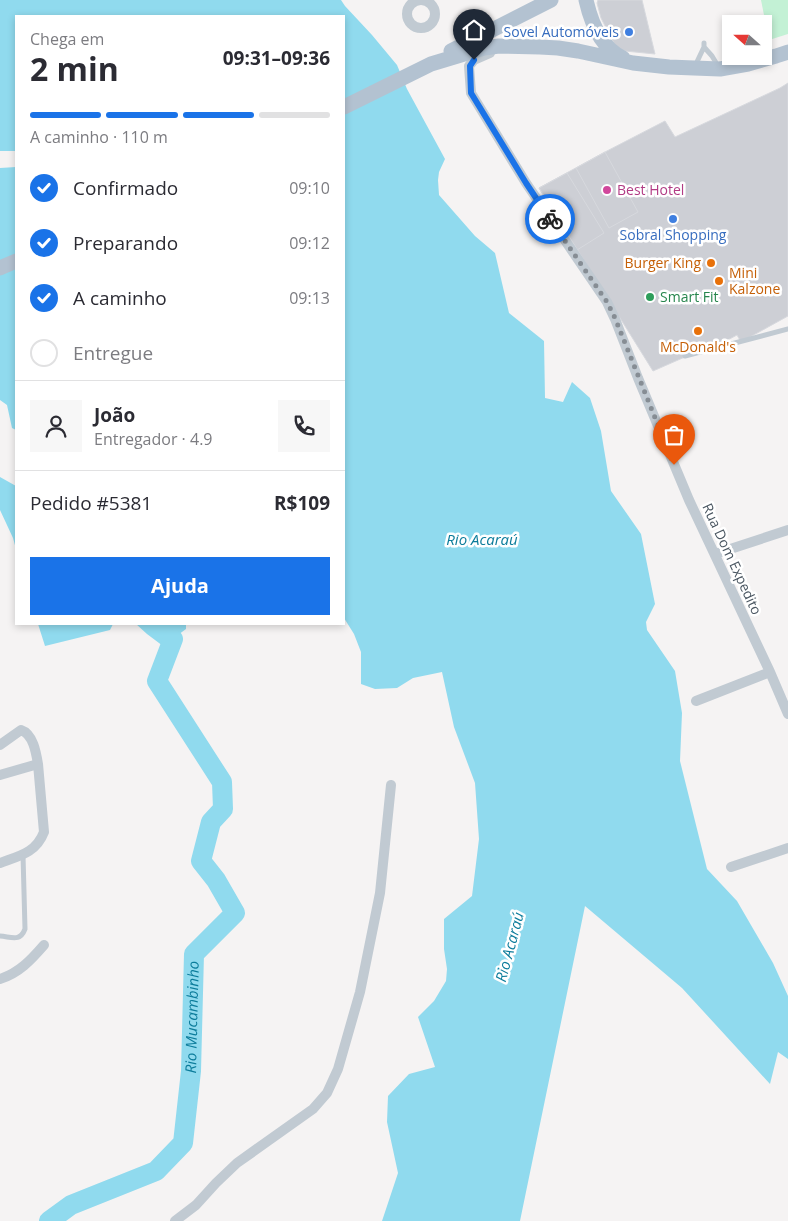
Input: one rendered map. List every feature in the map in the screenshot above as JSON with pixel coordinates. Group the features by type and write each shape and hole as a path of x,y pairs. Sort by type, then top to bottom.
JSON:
{"main road":[{"path":"345,107 431,64 456,48 551,0"},
{"path":"586,0 600,36 616,55 633,63"},
{"path":"431,64 484,48 498,46 540,46 578,51 633,63 669,67 720,69 748,64 788,52"},
{"path":"0,268 15,261"}],"street":[{"name":"Rua Dom Expedito","path":"515,46 483,55 474,60 470,66 471,93 526,183 607,302 689,500 788,714"},
{"path":"715,554 788,530"},
{"path":"696,701 770,672"},
{"path":"0,745 20,730 28,734 36,751 44,832 37,845 22,855 0,863"},
{"path":"0,775 38,764"},
{"path":"175,1221 196,1205 237,1162 313,1109 327,1093 338,1069 360,992 380,892 392,785"},
{"path":"731,867 788,848"},
{"path":"0,979 16,972 28,963 44,945"}],"lane":[{"path":"694,68 704,45 720,69"},
{"path":"685,356 788,329"},
{"path":"0,936 18,938 26,929 22,855"}],"green space":[{"path":"761,0 788,0 788,34 772,39 772,15 764,15"}],"water":[{"name":"Rio Acaraú","path":"0,0 341,0 397,65 407,89 445,159 439,172 439,195 475,236 495,253 509,313 544,341 545,398 563,402 572,382 590,398 601,431 611,491 641,534 655,604 646,622 647,630 675,671 682,713 680,761 707,869 737,901 773,963 788,996 788,1059 778,1052 770,1084 682,988 585,906 520,1221 382,1221 398,1173 387,1122 388,1096 409,1074 435,1067 418,1017 434,1001 446,981 444,919 472,896 479,839 475,783 454,727 442,672 413,678 397,688 375,689 361,684 361,652 354,634 345,620 345,15 15,15 15,151 0,151"},
{"path":"15,167 15,430 12,428 7,405 0,400 0,168"},
{"path":"0,477 15,485 15,545 13,538 0,510"},
{"path":"38,625 112,625 110,630 45,646"},
{"path":"137,625 186,625 186,629 163,646"}],"building":[{"name":"Sovel Automóveis","path":"598,0 642,0 655,54 625,51 616,47 601,18"},
{"name":"Sobral Shopping","path":"788,83 788,316 741,342 737,335 707,351 703,349 653,371 539,188 665,121 675,137"},
{"name":"Best Hotel","path":"605,152 638,212 609,228 576,168"},
{"path":"567,173 604,233 577,250 539,188"}],"waterway":[{"name":"Rio Mucambinho","path":"49,1221 71,1205 156,1171 183,1143 191,1071 194,954 235,913 216,880 201,861 211,822 223,809 222,782 157,681 173,639"}],"way so far":[{"path":"550,219 607,302 674,465"}],"place":[{"name":"Sovel Automóveis","path":"629,32"},
{"name":"Best Hotel","path":"607,190"},
{"name":"Sobral Shopping","path":"673,219"},
{"name":"Burger King","path":"711,263"},
{"name":"Mini Kalzone","path":"719,281"},
{"name":"Smart Fit","path":"650,297"},
{"name":"McDonald's","path":"698,331"}],"route":[{"path":"474,60 470,66 471,93 550,219"}]}
